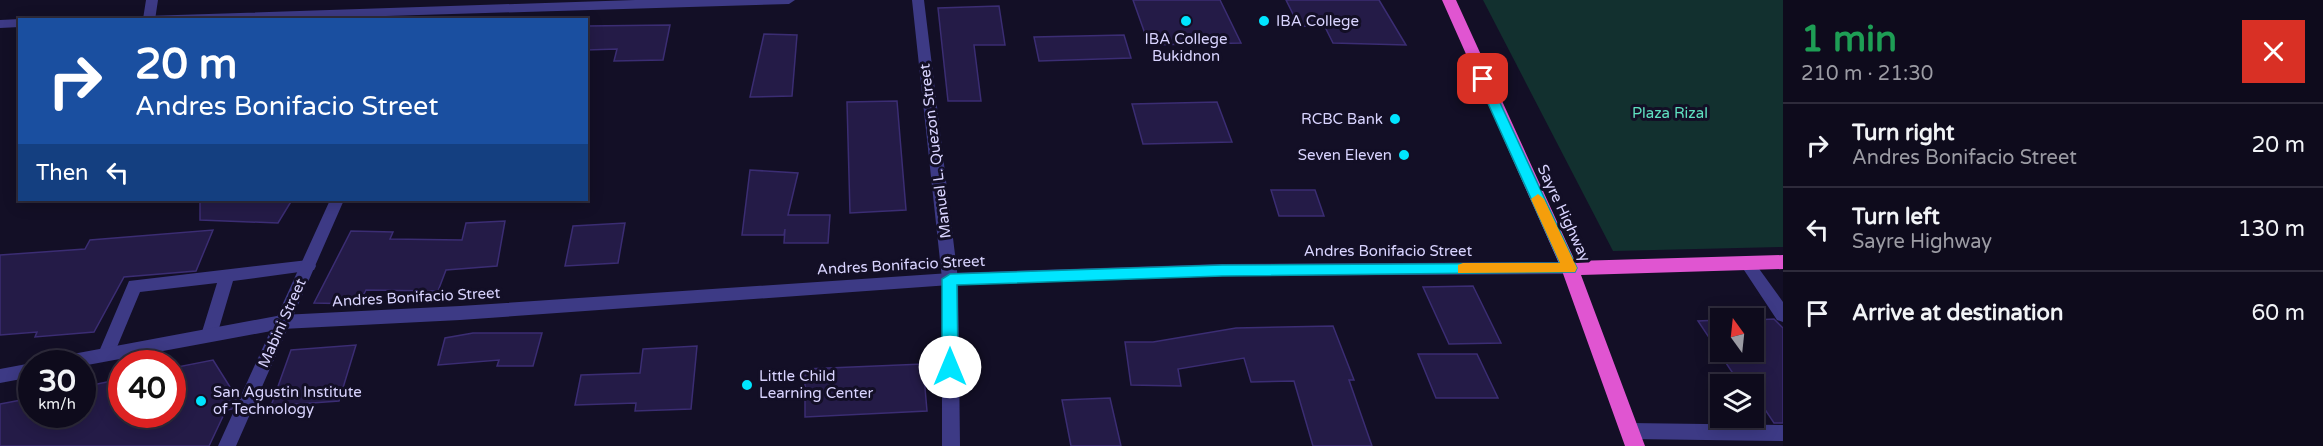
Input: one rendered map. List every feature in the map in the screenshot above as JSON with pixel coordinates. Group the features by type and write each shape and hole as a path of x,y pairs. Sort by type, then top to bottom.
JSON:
{"highway":[{"name":"Sayre Highway","path":"1449,0 1570,268 1632,439"},
{"name":"Andres Bonifacio Street","path":"1570,268 1783,262"}],"street":[{"path":"147,18 152,0"},
{"path":"177,18 789,0"},
{"name":"Manuel L. Quezon Street","path":"918,0 950,279 951,446"},
{"path":"0,24 18,23"},
{"name":"Mabini Street","path":"227,446 337,201"},
{"path":"1748,263 1783,315"},
{"path":"106,354 135,286 308,266"},
{"name":"Andres Bonifacio Street","path":"96,356 282,322 460,313 950,279 1222,270 1570,268"},
{"path":"209,335 227,275"},
{"path":"0,376 18,372"},
{"path":"1632,439 1783,433"}],"green space":[{"name":"Plaza Rizal","path":"1483,0 1783,0 1783,247 1613,251"}],"building":[{"name":"IBA College Bukidnon","path":"1133,0 1220,0 1241,43 1149,45"},
{"path":"1286,0 1379,0 1406,45 1333,43 1325,27 1299,26"},
{"path":"999,6 1005,45 974,45 981,101 948,101 938,8"},
{"path":"670,25 663,60 614,61 617,49 588,50 588,26"},
{"path":"764,34 797,35 792,96 750,97"},
{"path":"1124,35 1131,58 1039,61 1034,37"},
{"path":"897,101 906,210 850,213 847,102"},
{"path":"1217,102 1232,142 1143,144 1132,104"},
{"path":"750,170 798,173 788,215 830,215 828,243 784,243 785,229 784,235 742,235"},
{"path":"1271,190 1315,190 1324,216 1279,216"},
{"path":"200,201 291,201 278,223 200,220"},
{"path":"505,221 497,266 446,270 438,291 366,290 359,304 314,303 351,231 393,232 390,239 462,240 466,223"},
{"path":"625,223 618,263 565,266 573,226"},
{"path":"213,230 196,271 124,277 94,332 35,337 37,332 0,335 0,255 85,249 90,240"},
{"path":"1473,286 1501,343 1449,344 1423,287"},
{"path":"1774,319 1783,328 1783,423 1774,423 1764,408 1764,374 1733,374 1725,362 1764,362 1764,320"},
{"path":"1710,320 1710,339 1698,321"},
{"path":"1333,326 1354,380 1349,380 1372,446 1313,446 1294,381 1251,382 1244,358 1178,369 1181,386 1131,385 1125,342 1153,342 1236,328"},
{"path":"473,333 542,333 533,366 497,366 499,360 438,365 445,338"},
{"path":"356,345 339,401 271,406 291,350"},
{"path":"697,346 691,409 635,411 636,403 575,405 581,375 640,373 643,349"},
{"path":"1418,354 1477,354 1498,398 1436,398"},
{"name":"San Agustin Institute of Technology","path":"213,360 237,398 232,409 226,410 209,446 0,446 0,404 18,401 18,428 96,428 96,384 108,382 108,428 186,428 186,365"},
{"path":"923,364 927,411 805,417 805,369"},
{"path":"1110,398 1121,446 1071,446 1062,400"}],"slow traffic":[{"path":"1463,269 1570,268 1538,199"}],"place":[{"name":"IBA College Bukidnon","path":"1186,21"},
{"name":"IBA College","path":"1264,21"},
{"name":"RCBC Bank","path":"1395,119"},
{"name":"Seven Eleven","path":"1404,155"},
{"name":"Little Child Learning Center","path":"747,385"},
{"name":"San Agustin Institute of Technology","path":"201,401"}],"route":[{"path":"950,367 950,279 1222,270 1570,268 1483,79"}]}
